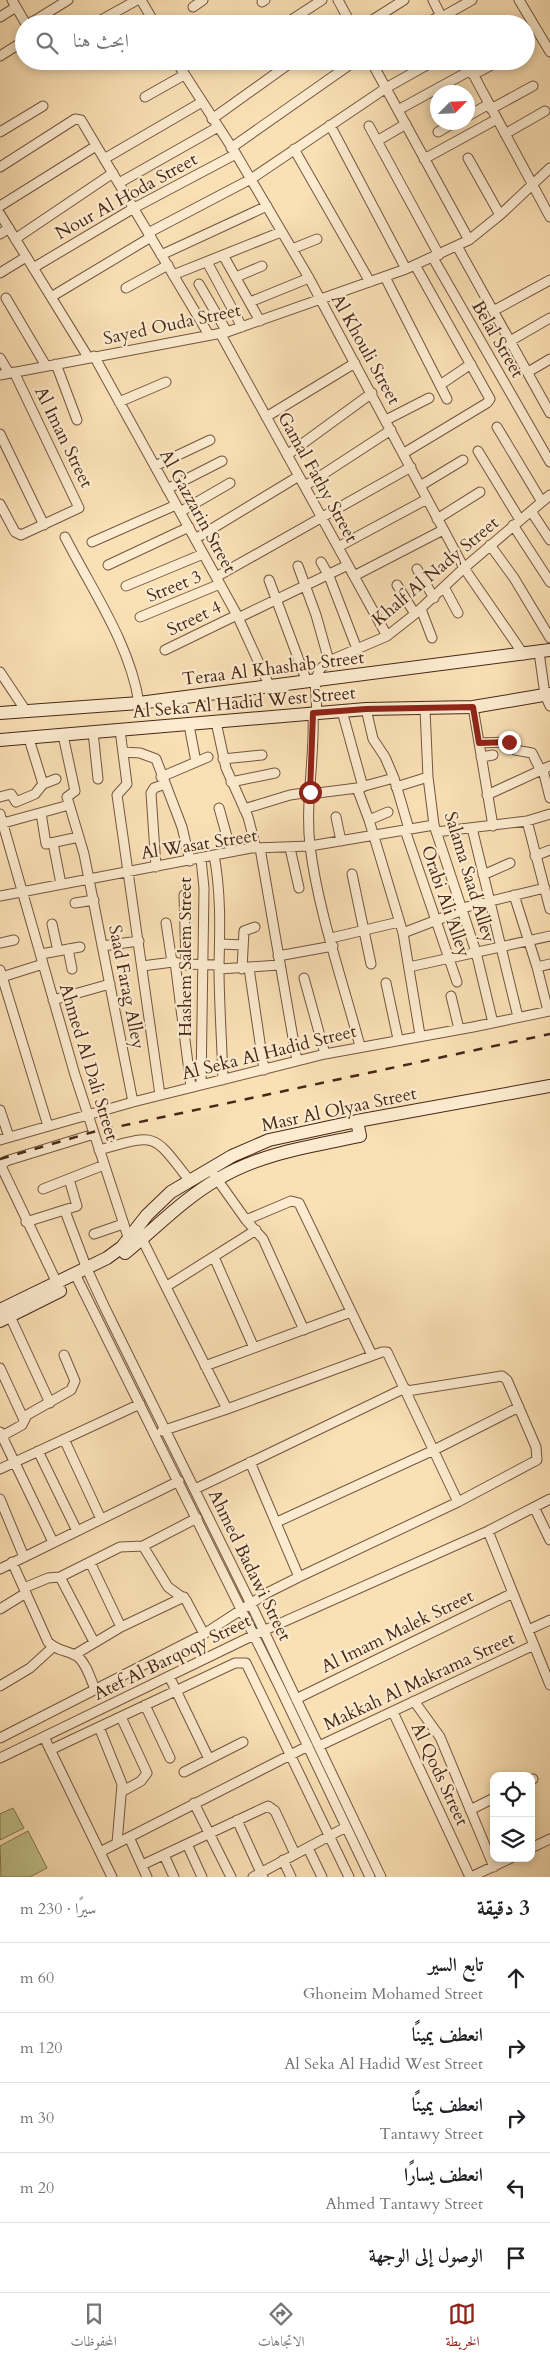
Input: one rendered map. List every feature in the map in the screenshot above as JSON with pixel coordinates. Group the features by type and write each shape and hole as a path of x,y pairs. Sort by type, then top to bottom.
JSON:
{"street":[{"path":"42,15 68,0"},
{"path":"110,15 137,0"},
{"path":"141,0 150,15"},
{"path":"194,7 204,0"},
{"path":"300,15 322,0"},
{"path":"338,0 345,15"},
{"path":"380,15 404,0"},
{"path":"433,0 441,15"},
{"path":"449,15 472,0"},
{"path":"519,0 528,15"},
{"path":"0,17 14,4 21,15"},
{"path":"535,27 550,52"},
{"path":"0,56 15,47"},
{"name":"Al Khouli Street","path":"181,70 234,151 321,300 464,568 524,655"},
{"path":"212,118 279,70"},
{"name":"Nour Al Hoda Street","path":"33,268 234,151 343,70"},
{"path":"376,70 468,240"},
{"path":"51,297 149,235 251,180 386,88 418,70"},
{"path":"398,110 477,70"},
{"path":"472,72 550,217"},
{"path":"145,97 184,75"},
{"path":"475,113 533,86"},
{"path":"104,158 202,102"},
{"path":"0,132 43,106"},
{"path":"505,134 545,111"},
{"path":"0,167 75,119 81,120 209,335"},
{"path":"424,159 497,120"},
{"path":"377,141 406,124"},
{"path":"330,126 406,269"},
{"name":"Belal Street","path":"369,126 436,256 550,462"},
{"path":"119,183 218,127"},
{"path":"0,206 96,146"},
{"path":"294,149 370,282"},
{"path":"468,158 500,215"},
{"name":"Sayed Ouda Street","path":"8,373 223,332 385,277 436,256 468,240 500,215 550,168"},
{"path":"15,238 113,174"},
{"path":"162,255 266,206"},
{"name":"Al Gazzarin Street","path":"0,214 119,402 238,617 269,685"},
{"path":"0,234 9,228"},
{"path":"173,275 281,232"},
{"path":"292,249 317,239"},
{"path":"457,246 549,407"},
{"path":"223,255 260,321"},
{"path":"0,273 26,257"},
{"path":"207,262 242,327"},
{"path":"404,453 488,402 490,397 415,265"},
{"path":"126,288 168,266"},
{"path":"236,277 262,266"},
{"path":"385,277 446,399"},
{"path":"250,302 308,278"},
{"path":"493,311 550,280"},
{"name":"Gamal Fathy Street","path":"199,284 266,417 387,636"},
{"path":"6,298 46,366"},
{"path":"510,341 550,318"},
{"path":"0,358 8,373"},
{"path":"528,372 550,360"},
{"path":"266,417 355,362"},
{"path":"56,364 77,420"},
{"path":"440,385 471,364"},
{"name":"Al Iman Street","path":"8,373 79,506 77,510 44,525"},
{"path":"119,402 166,382"},
{"path":"287,454 372,393"},
{"path":"386,420 429,398"},
{"path":"497,427 542,502"},
{"path":"305,486 391,430"},
{"path":"0,434 44,525 19,535 0,504"},
{"path":"155,466 210,440"},
{"path":"478,451 550,582"},
{"path":"420,486 463,460"},
{"path":"167,489 222,461"},
{"name":"Street 3","path":"140,617 218,581 321,516 411,467"},
{"path":"195,539 299,476"},
{"path":"92,542 178,509 230,483"},
{"path":"437,519 480,492"},
{"name":"Khalf Al Nady Street","path":"329,661 387,636 418,612 464,568 550,495"},
{"path":"338,547 427,499"},
{"path":"531,511 550,540"},
{"path":"108,565 188,528"},
{"path":"354,576 443,530"},
{"path":"65,537 125,653 134,677 139,703"},
{"path":"490,545 514,578 550,638"},
{"path":"126,586 203,554"},
{"path":"321,562 358,649"},
{"name":"Street 4","path":"165,650 328,576 348,565"},
{"path":"298,566 329,661 311,681"},
{"path":"417,569 434,598"},
{"path":"269,580 311,681 315,713 310,793 310,846 332,942 360,1046"},
{"path":"397,585 418,612 432,638"},
{"path":"444,587 458,613"},
{"path":"544,651 548,698"},
{"name":"Teraa Al Khashab Street","path":"0,713 139,703 544,651"},
{"path":"0,672 26,712"},
{"name":"Al Seka Al Hadid West Street","path":"0,740 29,739 342,710 473,707 548,698"},
{"path":"473,707 478,752 493,826"},
{"name":"Orabi Ali Alley","path":"366,709 373,739 385,757 395,782 407,829 457,982"},
{"name":"Salama Saad Alley","path":"425,709 428,777 435,829 476,952 493,1023"},
{"path":"342,710 369,820 403,933 420,1035"},
{"path":"216,722 224,759 258,848 297,1061"},
{"path":"189,724 196,762"},
{"path":"120,730 127,784 118,795 160,1095"},
{"path":"93,732 98,780"},
{"name":"Saad Farag Alley","path":"63,735 75,791 67,796 94,900 133,1102"},
{"path":"29,739 43,784"},
{"path":"478,752 509,742 515,750 532,753 545,769 550,798"},
{"path":"123,752 140,753 155,758 182,826 190,861"},
{"path":"478,752 493,755"},
{"path":"224,759 262,755"},
{"path":"156,867 151,793 163,780 208,757"},
{"path":"487,795 545,769"},
{"path":"232,782 275,773"},
{"path":"244,809 290,795 428,777"},
{"path":"0,797 11,794 16,802 36,793 43,784 56,779"},
{"path":"2,824 70,805"},
{"path":"219,808 231,851"},
{"path":"369,820 388,812"},
{"path":"41,813 46,844 79,837"},
{"name":"Ahmed Al Dali Street","path":"0,814 24,892 53,1000 129,1240"},
{"name":"Al Wasat Street","path":"0,896 89,878 201,859 231,851 310,846 407,829 493,826 527,821 550,814"},
{"path":"336,817 340,841"},
{"path":"527,821 535,856 546,885 550,908"},
{"path":"472,828 488,901 518,1017"},
{"path":"53,843 61,884"},
{"path":"290,848 299,888"},
{"path":"535,856 550,850"},
{"path":"214,855 219,878 223,1080"},
{"name":"Hashem Salem Street","path":"201,859 204,888 201,1085"},
{"path":"483,875 510,863"},
{"path":"352,874 371,964"},
{"path":"403,933 463,909 488,901 514,896 546,885"},
{"path":"184,895 186,965"},
{"path":"514,896 538,967 549,1011"},
{"path":"75,903 94,900"},
{"path":"142,966 174,962 186,965 246,968 278,961 364,930 399,922"},
{"path":"166,923 174,962 191,1087"},
{"path":"52,924 58,950"},
{"path":"255,927 244,931 243,945 264,1070"},
{"path":"409,967 550,936"},
{"path":"0,943 14,940"},
{"path":"102,946 139,942"},
{"path":"221,944 243,945"},
{"path":"41,954 80,947"},
{"path":"68,949 72,970"},
{"path":"43,964 1,974 48,1126"},
{"path":"538,967 550,964"},
{"path":"304,978 325,1054"},
{"path":"386,983 398,1039"},
{"path":"53,1000 110,984"},
{"path":"451,996 459,1029"},
{"name":"Al Seka Al Hadid Street","path":"4,1139 133,1102 325,1054 549,1011"},
{"name":"Masr Al Olyaa Street","path":"83,1275 129,1240 140,1235 159,1203 189,1180 232,1156 269,1140 357,1121 550,1086"},
{"path":"0,1110 4,1139"},
{"name":"Masr Al Olyaa Street","path":"83,1275 114,1262 140,1235 217,1179 245,1165 272,1155 360,1136 357,1121"},
{"path":"57,1283 2,1170 3,1163 94,1134"},
{"path":"99,1150 140,1139 148,1139 160,1144 189,1180"},
{"path":"43,1189 104,1165"},
{"path":"210,1168 271,1252 304,1330"},
{"path":"26,1222 65,1211 78,1205 69,1179"},
{"path":"246,1220 291,1202 299,1203 372,1355"},
{"path":"65,1211 83,1275"},
{"path":"94,1234 123,1224"},
{"path":"167,1286 256,1230"},
{"path":"140,1235 227,1409"},
{"path":"214,1257 254,1348"},
{"path":"4,1314 57,1283 83,1275"},
{"path":"4,1314 83,1275"},
{"name":"Ahmed Badawi Street","path":"83,1275 140,1404 308,1746 370,1877"},
{"name":"Ahmed Badawi Street","path":"83,1275 195,1489 381,1877"},
{"path":"205,1366 352,1312"},
{"path":"4,1314 50,1402"},
{"path":"155,1433 227,1409 382,1352 388,1354 406,1389 458,1502"},
{"path":"53,1542 1,1434 20,1427 27,1415 67,1394 74,1386 74,1376 64,1355"},
{"path":"0,1368 24,1420"},
{"path":"195,1489 406,1389 498,1375 506,1380 519,1407 434,1450 277,1522"},
{"path":"0,1469 140,1404"},
{"name":"Atef Al Barqoqy Street","path":"0,1738 204,1634 251,1604 299,1577 458,1502 537,1460 536,1447 519,1407"},
{"path":"64,1439 101,1519"},
{"path":"38,1451 76,1531"},
{"path":"250,1462 299,1577"},
{"path":"0,1568 179,1481"},
{"path":"0,1499 24,1557"},
{"name":"Atef Al Barqoqy Street","path":"0,1758 264,1630 488,1531 550,1499"},
{"path":"534,1507 550,1540"},
{"path":"0,1609 25,1591 48,1578 60,1577 120,1547 143,1546 197,1518"},
{"path":"488,1531 550,1686"},
{"path":"143,1546 168,1587 184,1597 204,1634"},
{"path":"12,1562 45,1637 53,1647 74,1655 81,1660 95,1689"},
{"path":"90,1562 121,1627"},
{"path":"60,1577 94,1642"},
{"name":"Al Imam Malek Street","path":"296,1698 513,1593"},
{"path":"74,1655 121,1627 184,1597"},
{"path":"528,1630 550,1620"},
{"name":"Makkah Al Makrama Street","path":"319,1746 534,1645"},
{"path":"0,1686 30,1668 53,1647"},
{"path":"50,1750 235,1663 246,1663 349,1877"},
{"path":"169,1676 209,1759"},
{"path":"414,1701 440,1736 494,1866"},
{"path":"146,1705 170,1758"},
{"name":"Al Qods Street","path":"393,1712 475,1876"},
{"path":"121,1717 146,1773 141,1781 123,1791"},
{"path":"99,1727 121,1778 123,1791 117,1843"},
{"path":"44,1737 112,1877"},
{"path":"184,1772 243,1742"},
{"path":"100,1852 308,1746"},
{"path":"470,1810 490,1800"},
{"path":"194,1803 231,1877"},
{"path":"142,1865 264,1807 272,1807 295,1854"},
{"path":"237,1820 262,1875"},
{"path":"253,1877 262,1875 283,1860 346,1827"},
{"path":"129,1837 147,1877"},
{"path":"535,1846 550,1839"},
{"path":"187,1844 202,1877"},
{"path":"308,1848 322,1877"},
{"path":"164,1855 174,1877"},
{"path":"283,1860 291,1877"},
{"path":"475,1876 502,1862"}],"green space":[{"path":"13,1808 24,1828 0,1840 0,1814"},
{"path":"28,1831 47,1868 30,1877 1,1877 0,1846"}],"railway":[{"path":"0,1159 93,1132 550,1034"}],"route":[{"path":"310,792 313,767 313,713 366,709 473,707 479,743 509,742"}]}
